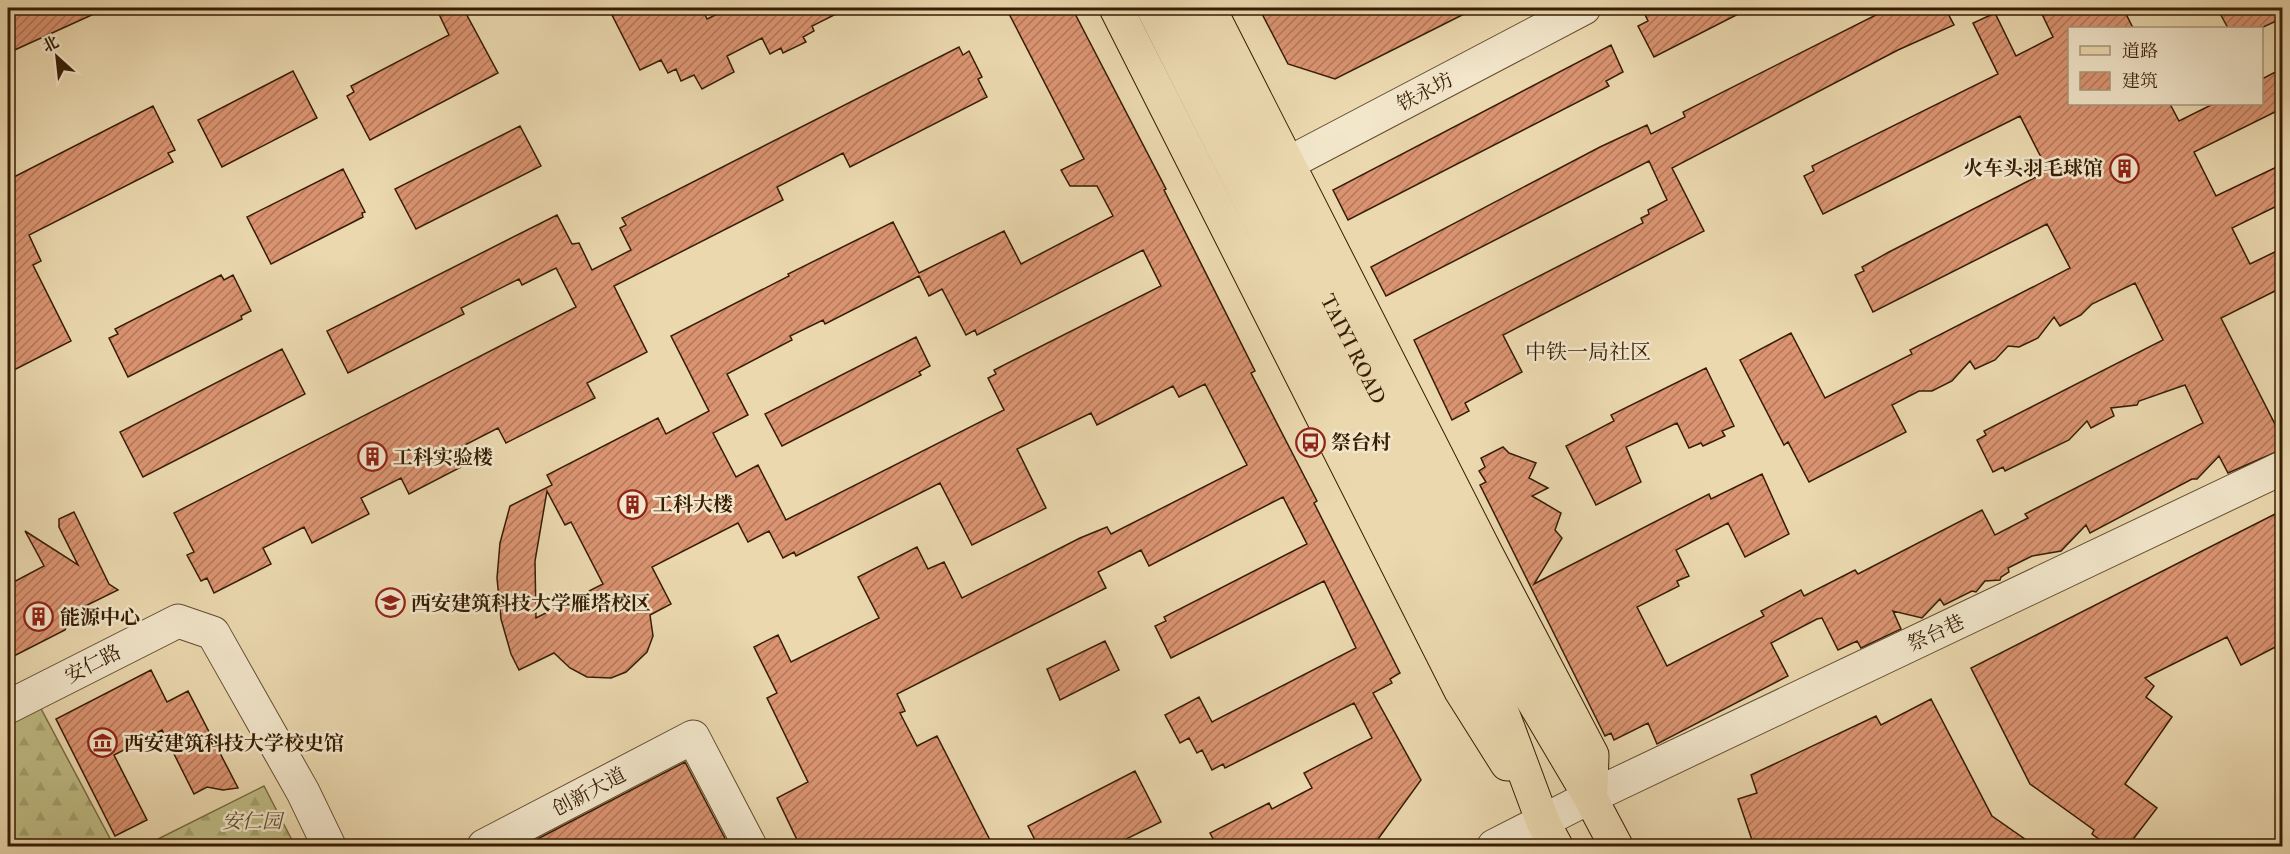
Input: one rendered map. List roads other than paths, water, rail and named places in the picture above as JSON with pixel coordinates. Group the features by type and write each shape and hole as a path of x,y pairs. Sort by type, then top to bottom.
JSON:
{"main road":[{"path":"1116,8 1461,691 1549,834"},
{"name":"TAIYI ROAD","path":"1153,8 1490,677 1549,834"},
{"name":"TAIYI ROAD","path":"1180,8 1277,170 1520,677 1616,846"},
{"path":"1209,8 1277,170"}],"street":[{"name":"铁永坊","path":"1277,170 1584,8"},
{"name":"祭台巷","path":"1494,846 1549,834 1590,797 2283,468"},
{"name":"安仁路","path":"8,707 178,621 213,633 303,792 329,846"},
{"name":"创新大道","path":"484,846 693,737 750,846"}],"place":[{"name":"火车头羽毛球馆","path":"2124,168"},
{"name":"祭台村","path":"1310,442"},
{"name":"工科实验楼","path":"372,457"},
{"name":"工科大楼","path":"632,504"},
{"name":"西安建筑科技大学雁塔校区","path":"390,603"},
{"name":"能源中心","path":"39,617"},
{"name":"西安建筑科技大学校史馆","path":"103,743"}],"district":[{"name":"中铁一局社区","path":"1588,352"}],"park label":[{"name":"安仁园","path":"252,821"}]}
